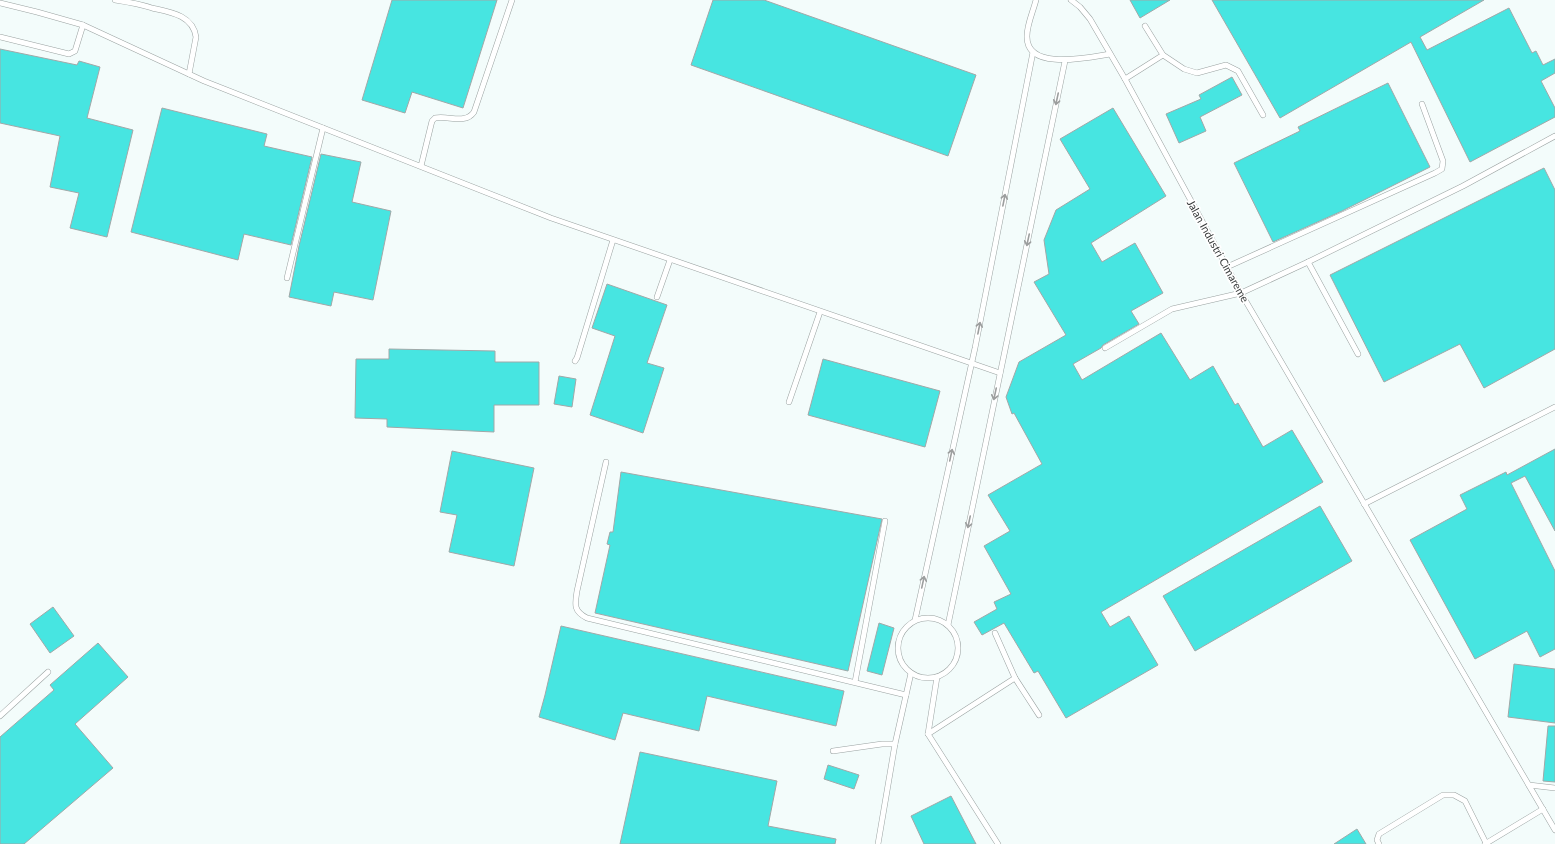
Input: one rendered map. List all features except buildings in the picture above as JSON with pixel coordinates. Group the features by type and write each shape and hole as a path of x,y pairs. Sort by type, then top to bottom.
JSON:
{"lane":[{"path":"115,0 137,3 175,13 189,22 195,31 196,37 189,74"},
{"path":"421,166 432,121 435,118 465,119 471,117 474,112 512,0"},
{"path":"1036,0 1026,37 1028,45 1033,52 1040,57 1065,61 1110,54"},
{"name":"Jalan Industri Cimareme","path":"1071,0 1080,7 1090,19 1125,79 1241,293 1555,830"},
{"path":"0,3 83,25 189,74 544,215 820,312 1000,373"},
{"path":"0,37 69,54 75,51 83,25"},
{"path":"1145,26 1163,55 1184,69 1197,73 1226,65 1238,71 1263,115"},
{"path":"915,620 971,364 1033,52"},
{"path":"1125,79 1163,55"},
{"path":"948,624 1065,61"},
{"path":"1227,267 1442,169 1443,161 1422,104"},
{"path":"287,278 323,128"},
{"path":"1105,348 1172,309 1241,293 1308,262 1463,186 1555,136"},
{"path":"575,361 613,240"},
{"path":"657,297 670,260"},
{"path":"1308,262 1358,354"},
{"path":"789,402 820,312"},
{"path":"1364,504 1555,407"},
{"path":"606,462 577,590 575,606 580,615 595,620 906,695"},
{"path":"855,682 885,521"},
{"path":"926,617 938,618 948,624 956,635 959,648 956,660 948,671 937,677 923,678 911,673 900,661 897,645 903,630 915,620 926,617"},
{"path":"995,633 1015,678 1039,715"},
{"path":"0,716 48,672"},
{"path":"878,844 895,744 911,673"},
{"path":"937,677 928,734 998,844"},
{"path":"928,734 1015,678"},
{"path":"833,751 882,744 895,744"},
{"path":"1528,785 1555,788"},
{"path":"1379,844 1377,840 1379,834 1443,795 1454,795 1465,801 1485,843 1543,809"}]}
